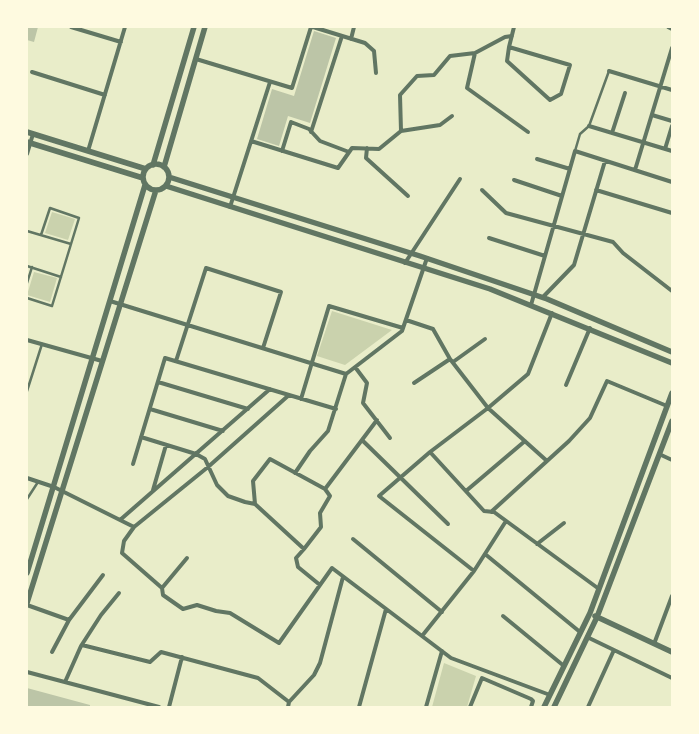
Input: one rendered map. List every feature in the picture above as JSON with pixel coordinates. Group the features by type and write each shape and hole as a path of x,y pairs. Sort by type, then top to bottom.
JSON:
{"street":[{"path":"71,27 121,42"},
{"path":"88,151 125,27"},
{"path":"27,573 145,185 143,178 146,169 152,165 194,27"},
{"path":"166,186 169,177 164,167 205,27"},
{"path":"196,59 292,88 312,27 365,43 374,51 376,73"},
{"path":"350,38 354,27"},
{"path":"509,47 570,65 560,94 550,100 507,61 509,47 514,27"},
{"path":"668,27 672,29"},
{"path":"312,132 342,36"},
{"path":"401,131 400,94 417,76 434,75 450,56 474,53 504,37 512,36"},
{"path":"635,170 672,48"},
{"path":"474,53 467,88 528,132"},
{"path":"608,71 672,90"},
{"path":"32,72 105,95"},
{"path":"230,207 270,82"},
{"path":"612,133 625,93"},
{"path":"652,115 672,121"},
{"path":"251,141 338,168 352,148 379,148 401,131 440,124 452,116"},
{"path":"282,151 291,122 312,132 320,141 349,152"},
{"path":"589,126 672,151"},
{"path":"665,149 672,126"},
{"path":"27,154 30,133 146,169"},
{"path":"29,143 143,178"},
{"path":"367,148 366,158 408,196"},
{"path":"531,305 575,151 672,182"},
{"path":"537,159 570,169"},
{"path":"543,297 574,266 605,161"},
{"path":"152,165 164,167"},
{"path":"169,177 427,258 543,297 672,352"},
{"path":"405,262 412,254 460,179"},
{"path":"514,180 562,196"},
{"path":"145,185 156,190 166,186 490,289 590,328 672,363"},
{"path":"69,620 27,604 156,190"},
{"path":"482,190 506,213 613,242 623,253 672,291"},
{"path":"596,190 672,213"},
{"path":"489,238 545,256"},
{"path":"296,473 310,451 328,431 336,410 346,374 402,331 427,258"},
{"path":"176,361 206,268 281,292 263,348"},
{"path":"110,301 346,374"},
{"path":"301,399 329,306 403,328"},
{"path":"474,571 379,496 430,452 488,408 528,374 552,313"},
{"path":"406,320 433,329 452,360 488,408 547,461"},
{"path":"566,385 590,328"},
{"path":"414,383 485,338"},
{"path":"27,340 102,361"},
{"path":"133,464 165,358 336,410"},
{"path":"355,367 367,383 364,403 390,438"},
{"path":"491,512 569,441 590,418 607,381 667,406"},
{"path":"158,382 248,409"},
{"path":"120,520 270,390"},
{"path":"544,707 590,613 672,393"},
{"path":"289,395 208,467 134,527 124,541 122,552 162,588 163,594 183,608 197,605 216,611 230,613 278,643 332,568 450,658 550,695"},
{"path":"150,409 223,430"},
{"path":"325,489 377,420"},
{"path":"554,707 597,616 672,421"},
{"path":"141,437 196,454 205,459 217,485 228,496 244,502 255,504 304,549"},
{"path":"362,440 448,524"},
{"path":"466,491 526,441"},
{"path":"153,491 166,445"},
{"path":"430,452 484,511 491,512 506,521 599,589"},
{"path":"659,454 672,460"},
{"path":"255,504 253,481 270,459 325,489 330,496 320,512 321,527 296,558 298,567 320,586"},
{"path":"27,478 54,487 134,527"},
{"path":"422,636 474,571 506,521"},
{"path":"537,544 564,523"},
{"path":"353,539 442,612"},
{"path":"485,554 580,632"},
{"path":"162,588 187,558"},
{"path":"28,566 38,568"},
{"path":"52,652 69,620 103,575"},
{"path":"82,644 150,662 161,652 258,678 289,705 314,675 320,663 344,577"},
{"path":"65,682 82,644 100,615 120,593"},
{"path":"654,644 670,607 672,596"},
{"path":"359,707 386,608"},
{"path":"590,613 672,652"},
{"path":"503,616 564,666"},
{"path":"587,637 672,678"},
{"path":"588,707 614,650"},
{"path":"426,707 442,651"},
{"path":"169,707 182,658"},
{"path":"27,672 159,707"},
{"path":"470,707 482,678 531,699 534,701 531,707"}],"lane":[{"path":"575,151 580,134 589,126 608,71"},
{"path":"27,298 52,306 79,218 50,208 41,235"},
{"path":"27,230 71,244"},
{"path":"27,266 61,277"},
{"path":"27,283 32,267"},
{"path":"27,391 42,344"},
{"path":"27,375 32,377"},
{"path":"27,499 38,482"}],"green space":[{"path":"52,212 75,219 68,240 45,233"},
{"path":"34,272 57,278 50,302 27,295"},
{"path":"332,311 392,330 345,365 317,356"},
{"path":"444,663 476,676 467,707 432,707"}],"building":[{"path":"27,27 38,27 34,42 27,40"},
{"path":"314,31 336,38 310,123 288,116 279,146 257,139 272,89 294,96"},
{"path":"27,688 90,705 90,707 27,707"}]}
